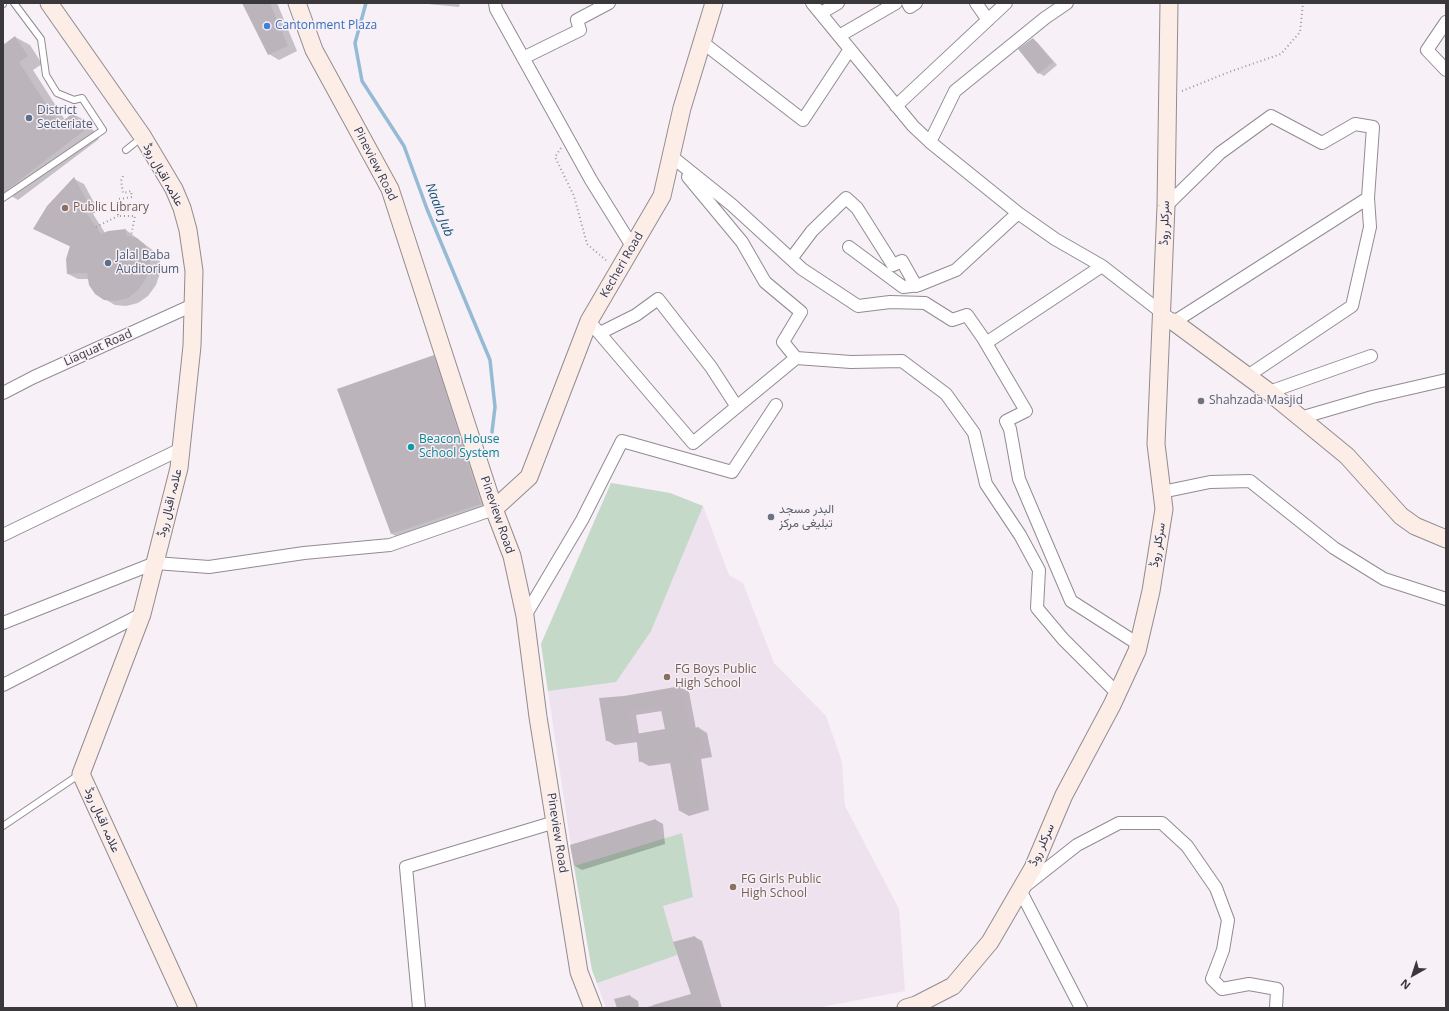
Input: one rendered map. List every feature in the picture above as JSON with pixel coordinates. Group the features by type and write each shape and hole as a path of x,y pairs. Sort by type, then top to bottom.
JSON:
{"main road":[{"name":"علامہ اقبال روڈ","path":"49,3 143,137 174,188 182,208 194,271 192,346 179,468 142,614 81,774 188,1008"},
{"name":"Pineview Road","path":"297,3 314,50 390,189 494,509 512,556 525,616 538,717 579,972 593,1008"},
{"name":"Kecheri Road","path":"494,509 529,477 618,270 662,196 682,108 714,3"},
{"name":"سرکلر روڈ","path":"906,1008 916,1005 953,986 990,942 1033,868 1064,795 1137,651 1151,591 1164,509 1156,444 1168,317 1166,98 1169,3"},
{"path":"1168,317 1246,377 1270,392 1347,456 1401,516 1415,526 1446,539"}],"street":[{"path":"495,3 523,58 591,180 632,246"},
{"path":"523,58 580,30 577,20 609,3"},
{"path":"812,3 896,106 913,126 930,142 1018,213 1055,239 1102,266 1168,317 1368,198"},
{"path":"821,13 838,3"},
{"path":"839,36 896,3"},
{"path":"908,3 910,7 916,3"},
{"path":"976,3 988,20"},
{"path":"896,106 1006,3"},
{"path":"930,142 955,91 1045,18 1066,3"},
{"path":"1446,22 1427,50 1446,70"},
{"path":"702,42 803,120 850,49"},
{"path":"1166,206 1220,153 1272,116 1322,143 1355,124 1373,127 1368,198 1370,227 1352,306 1246,377"},
{"path":"671,156 732,205 802,269 858,306 890,302 925,303 952,320 967,315 986,343 1026,411 1006,421 1010,429 1019,479 1071,601 1138,644"},
{"path":"671,156 742,242 765,282 801,312 783,342 796,358"},
{"path":"791,260 812,231 846,198 857,208 893,265 902,261 916,286"},
{"path":"849,247 903,287 916,286 956,270 1018,213"},
{"path":"986,343 1102,266"},
{"path":"737,408 711,368 658,299 636,316 594,327 693,443 737,408 796,358 851,362 902,361 946,394 974,433 986,484 1020,535 1039,570 1037,608 1063,639 1117,693"},
{"name":"Liaquat Road","path":"3,393 34,376 193,305"},
{"path":"1270,392 1371,356"},
{"path":"1300,418 1372,397 1446,380"},
{"path":"525,616 582,520 622,441 732,472 776,405"},
{"path":"3,535 181,449"},
{"path":"1162,492 1210,482 1250,481 1334,548 1384,579 1446,599"},
{"path":"3,623 155,563 209,567 304,553 390,545 494,509"},
{"path":"3,685 142,614"},
{"path":"419,1008 406,867 555,822"},
{"path":"1081,1008 1020,890 1077,845 1119,823 1162,823 1187,846 1216,888 1228,920 1223,950 1212,979 1222,989 1249,984 1276,989 1276,1008"}],"lane":[{"path":"3,198 103,130 82,98 74,100 57,93 46,75 41,39 14,3"},
{"path":"126,150 143,137"},
{"path":"3,826 81,774"}],"path":[{"path":"1166,98 1229,72 1281,54 1300,32 1303,3"},
{"path":"568,137 554,157 574,196 587,244 618,270"},
{"path":"118,216 118,199 132,197 131,192 124,193 121,181 123,176"},
{"path":"96,227 118,216 134,216 131,236"}],"shaded area":[{"path":"611,483 670,493 703,506 729,575 743,583 774,663 826,716 842,762 845,806 899,909 905,991 816,1008 606,1008 592,970 574,866 541,644"}],"green space":[{"path":"611,483 670,493 703,506 651,631 616,682 548,691 541,644"},
{"path":"682,833 693,897 663,906 677,955 597,983 592,970 574,866"}],"building":[{"name":"Cantonment Plaza","path":"242,3 270,3 288,46 268,55"},
{"name":"District Secteriate","path":"15,36 28,56 19,62 59,124 73,113 85,130 3,193 3,45"},
{"path":"1033,38 1053,62 1038,74 1018,49"},
{"name":"Jalal Baba Auditorium","path":"74,177 89,204 83,208 101,234 108,231 126,229 126,235 137,238 145,245 150,255 150,267 146,279 138,290 128,298 116,301 104,300 95,294 89,285 87,273 67,274 66,259 70,246 33,229 47,206"},
{"name":"Beacon House School System","path":"434,355 481,504 391,534 337,389"},
{"path":"681,686 688,729 699,727 703,752 692,754 701,805 679,811 669,757 639,762 636,734 665,729 660,705 628,710 632,737 606,741 599,698 624,696"},
{"path":"656,819 658,840 574,866 570,845"},
{"path":"695,936 716,1008 653,1008 653,1005 691,994 673,942"},
{"path":"630,995 634,1008 617,1008 614,999"}],"waterway":[{"name":"Naala Jub","path":"366,3 355,43 362,81 404,146 427,209 490,360 495,407 492,432"}],"place":[{"name":"Cantonment Plaza","path":"267,26"},
{"name":"District Secteriate","path":"29,118"},
{"name":"Public Library","path":"65,208"},
{"name":"Jalal Baba Auditorium","path":"108,263"},
{"name":"Shahzada Masjid","path":"1201,401"},
{"name":"Beacon House School System","path":"411,447"},
{"name":"البدر مسجد تبلیغی مرکز","path":"771,517"},
{"name":"FG Boys Public High School","path":"667,677"},
{"name":"FG Girls Public High School","path":"733,887"}]}
